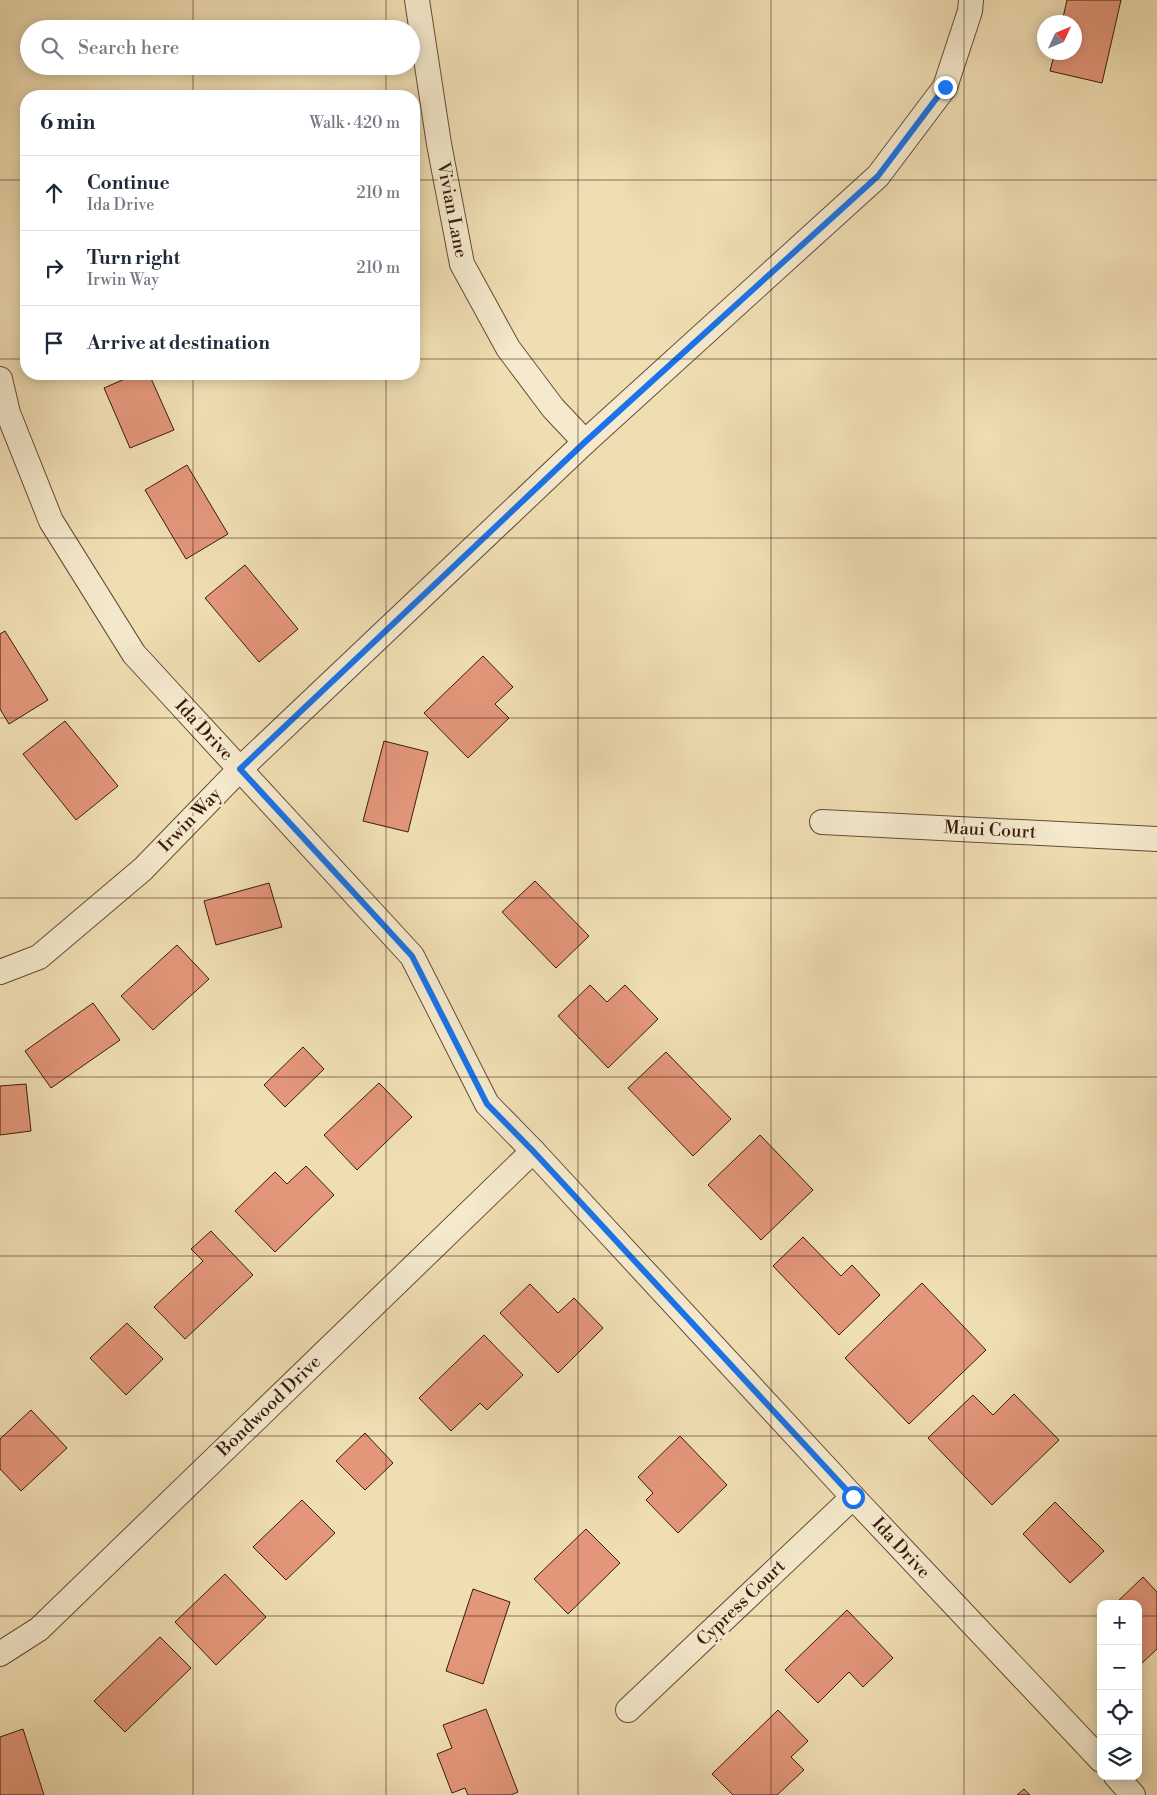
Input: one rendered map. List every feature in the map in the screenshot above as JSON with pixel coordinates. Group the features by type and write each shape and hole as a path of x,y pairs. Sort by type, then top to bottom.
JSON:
{"street":[{"name":"Vivian Lane","path":"417,0 439,144 462,264 508,348 553,408 585,442"},
{"name":"Irwin Way","path":"0,972 39,957 143,869 240,769 585,442 878,176 945,87 970,11 971,0"},
{"name":"Ida Drive","path":"0,379 8,413 51,521 134,654 412,956 487,1104 1097,1756"},
{"name":"Maui Court","path":"822,822 1157,839"},
{"name":"Bondwood Drive","path":"0,1654 39,1629 533,1151"},
{"name":"Cypress Court","path":"628,1710 853,1497"},
{"path":"1120,1780 1134,1795"}],"building":[{"path":"1067,0 1121,0 1102,83 1050,71 1053,60 1082,60 1082,15 1064,15"},
{"path":"122,380 152,380 174,430 130,448 104,388"},
{"path":"187,465 228,534 186,559 145,490"},
{"path":"245,565 298,629 259,662 205,598"},
{"path":"5,631 48,700 9,724 0,709 0,634"},
{"path":"483,656 513,687 495,704 509,718 468,758 424,713"},
{"path":"65,721 118,786 76,820 23,754"},
{"path":"384,741 428,752 408,832 363,821"},
{"path":"535,881 589,936 556,968 502,912"},
{"path":"269,883 282,927 216,945 204,901"},
{"path":"177,945 209,979 153,1030 121,996"},
{"path":"590,985 607,1002 625,985 658,1019 608,1068 558,1016"},
{"path":"93,1003 120,1040 51,1088 25,1051"},
{"path":"303,1047 324,1069 285,1107 264,1085"},
{"path":"666,1052 731,1119 693,1156 628,1088"},
{"path":"379,1083 412,1117 357,1170 324,1135"},
{"path":"26,1084 31,1131 0,1135 0,1086"},
{"path":"760,1135 813,1190 761,1240 708,1185"},
{"path":"306,1166 334,1195 275,1252 235,1211 275,1172 287,1184"},
{"path":"211,1231 253,1275 185,1339 154,1307 203,1261 191,1249"},
{"path":"803,1237 841,1276 852,1265 880,1295 839,1335 773,1266"},
{"path":"922,1283 986,1350 909,1424 845,1358"},
{"path":"530,1284 558,1313 574,1298 603,1328 558,1373 500,1313"},
{"path":"127,1323 163,1359 126,1395 90,1358"},
{"path":"484,1335 523,1375 487,1410 480,1403 451,1431 419,1398"},
{"path":"1014,1394 1059,1440 992,1505 928,1438 973,1395 993,1415"},
{"path":"31,1410 67,1448 21,1491 0,1469 0,1439"},
{"path":"365,1433 393,1463 365,1490 336,1461"},
{"path":"680,1436 727,1485 678,1533 646,1500 653,1493 638,1477"},
{"path":"302,1500 335,1533 286,1580 253,1547"},
{"path":"1055,1502 1104,1551 1070,1583 1023,1534"},
{"path":"586,1529 620,1563 568,1614 534,1579"},
{"path":"225,1574 266,1617 216,1665 175,1622"},
{"path":"1143,1577 1157,1592 1157,1649 1142,1663 1142,1600 1119,1600"},
{"path":"473,1589 510,1602 483,1684 446,1671"},
{"path":"847,1610 893,1658 863,1687 849,1672 818,1703 785,1670"},
{"path":"160,1637 191,1668 125,1732 94,1701"},
{"path":"486,1709 518,1792 511,1795 468,1795 465,1788 452,1793 437,1754 452,1748 443,1725"},
{"path":"778,1710 808,1741 791,1757 804,1770 777,1795 733,1795 712,1774"},
{"path":"23,1729 44,1795 0,1795 0,1737"},
{"path":"1024,1789 1030,1795 1017,1795"}],"route":[{"path":"853,1497 533,1151 487,1104 412,956 240,769 585,442 878,176 945,87"}]}
